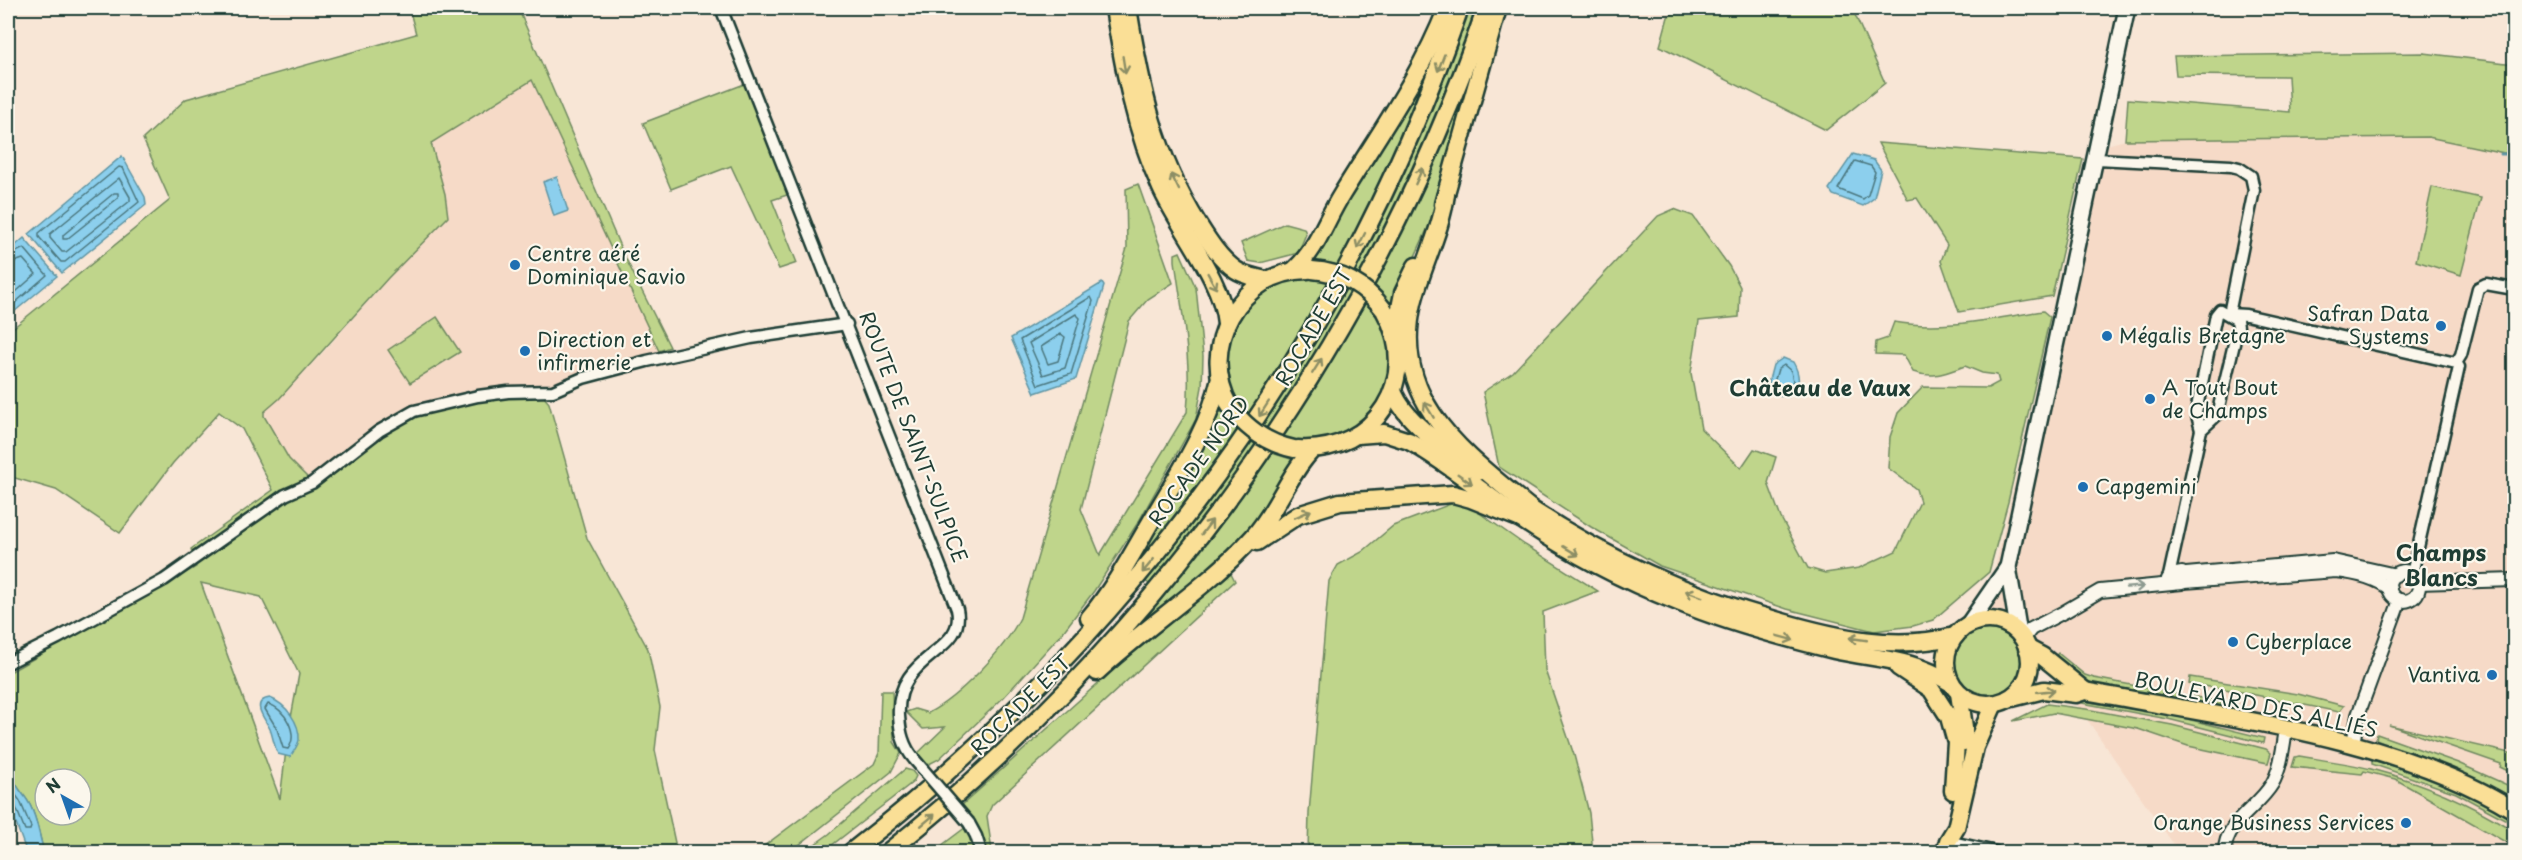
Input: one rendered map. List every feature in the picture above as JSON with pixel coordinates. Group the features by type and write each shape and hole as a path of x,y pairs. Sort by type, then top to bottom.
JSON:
{"main road":[{"path":"1114,8 1134,113 1151,165 1175,216 1217,290 1226,323"},
{"path":"1128,8 1147,110 1175,184 1203,233 1223,259 1238,272 1266,280"},
{"path":"1293,271 1309,256 1341,195 1405,97 1428,52 1446,8"},
{"name":"ROCADE NORD","path":"851,852 917,799 993,731 1070,655 1174,533 1238,447 1311,333 1360,243 1413,131 1460,8"},
{"name":"ROCADE EST","path":"968,785 1070,687 1151,597 1223,506 1280,425 1342,324 1398,219 1452,98 1486,8"},
{"path":"1395,333 1384,310 1370,294 1353,281 1333,273 1312,270 1293,271 1266,280 1246,294 1226,323 1218,350 1220,378 1230,406 1242,422 1275,444 1294,449 1312,450 1338,445 1357,435 1378,416 1393,391 1398,360 1395,333 1403,293 1427,243 1446,194 1498,8"},
{"path":"1968,625 2008,567 2097,159 2127,8"},
{"path":"1446,194 1443,218 1413,303 1409,332 1412,368 1423,401 1439,426 1526,514"},
{"path":"917,799 1046,668 1106,597 1162,503 1206,422 1220,378"},
{"path":"1393,391 1396,399 1410,416 1443,446 1574,554 1627,581 1729,622 1788,639 1920,666 1975,703 2001,701 2017,692 2027,676 2030,660 2023,640 2008,567"},
{"path":"1357,435 1384,433 1409,441 1526,514 1638,571 1735,609 1840,636 1890,643 1923,643 1954,636 1977,621 1995,621 2012,628 2023,640"},
{"path":"1236,555 1273,513 1301,464 1312,450"},
{"path":"888,852 1029,736 1127,645 1236,555 1298,515 1340,502 1453,494 1526,514"},
{"path":"1953,791 1957,783 1965,740 1955,688 1947,674 1946,654 1954,636"},
{"name":"BOULEVARD DES ALLIÉS","path":"2023,640 2085,691 2353,744 2440,774 2514,810"},
{"path":"1894,661 1899,669 1916,677 1931,689 1949,717 1956,742 1953,791 1946,826 1947,847"},
{"name":"BOULEVARD DES ALLIÉS","path":"2001,701 2044,690 2076,694 2085,691"},
{"path":"1947,847 1956,828 1975,747 2001,701"}],"street":[{"name":"ROUTE DE SAINT-SULPICE","path":"722,8 960,619 956,633 917,666 900,692 898,712 906,748 969,823 981,852"},
{"path":"2097,159 2231,166 2240,168 2250,176 2254,190 2224,312"},
{"path":"2456,363 2461,355 2476,292 2480,286 2486,284 2514,290"},
{"path":"2201,430 2217,415 2238,327 2237,320 2224,312"},
{"path":"2169,579 2201,430 2196,412 2216,315 2224,312 2235,313 2456,363"},
{"path":"8,663 164,580 285,495 312,483 379,431 414,411 478,396 508,392 552,391 583,378 647,361 752,338 847,324"},
{"path":"2456,363 2457,376 2415,578 2418,591 2409,600 2400,600 2394,597 2390,589 2390,582 2396,575 2404,572 2415,578 2514,580"},
{"path":"2177,546 2185,577"},
{"path":"2023,640 2031,629 2100,591 2169,579 2333,561 2396,575"},
{"path":"2185,577 2336,572 2353,573 2377,580 2390,589"},
{"path":"2353,744 2358,715 2400,600"},
{"path":"2225,852 2230,830 2271,785 2280,762 2286,729"},
{"path":"1947,847 1996,852"}],"shaded area":[{"name":"Centre aéré Dominique Savio","path":"544,72 622,251 670,347 552,384 494,388 413,409 375,426 347,452 309,480 289,459 263,412 279,399 328,347 388,278 445,194 431,143"},
{"path":"2428,137 2514,155 2514,852 2179,852 2068,692 2028,656 2020,635 2009,627 1983,620 2092,149 2125,140"}],"green space":[{"path":"409,8 518,8 622,251 670,347 659,351 532,80 431,143 445,194 448,217 388,278 279,399 264,412 264,416 289,459 315,485 381,435 416,414 487,399 543,396 549,403 587,538 648,649 660,707 655,750 677,852 44,852 38,827 93,827 93,767 33,767 33,812 8,767 8,673 196,567 191,549 273,490 242,429 219,412 173,463 120,533 56,490 8,476 8,332 170,200 143,139 186,99 416,34","holes":["201,583 261,597 299,674 288,734 280,799"]},
{"path":"1468,8 1479,8 1418,162 1361,276 1353,271 1408,158"},
{"path":"1680,8 1852,8 1885,83 1826,130 1660,46 1668,17"},
{"path":"1443,29 1395,149 1339,265 1316,260 1329,230"},
{"path":"1483,44 1434,214 1395,301 1389,302 1374,285 1425,186"},
{"path":"2424,53 2514,64 2514,155 2428,137 2125,140 2128,99 2290,112 2288,76 2176,75 2174,56"},
{"path":"747,83 790,194 772,200 797,263 779,269 731,166 671,189 643,123"},
{"path":"1878,143 2083,159 2052,296 1959,312 1941,261 1947,245 1917,198 1908,200"},
{"path":"1138,184 1173,283 1148,299 1129,321 1081,509 1100,555 1187,412 1187,355 1175,261 1175,254 1180,252 1196,288 1203,356 1202,387 1196,419 1139,521 1094,591 1063,632 1004,697 939,759 927,765 917,754 945,727 923,729 906,712 915,709 928,713 953,696 980,672 1013,631 1020,618 1127,248 1126,189"},
{"path":"2432,187 2481,198 2461,275 2416,261"},
{"path":"1674,209 1693,216 1729,266 1740,287 1739,317 1699,321 1691,373 1701,429 1741,468 1754,449 1776,457 1768,483 1781,518 1808,568 1825,573 1859,568 1896,551 1920,502 1916,489 1888,468 1890,437 1898,413 1923,387 1988,388 1999,382 1997,375 1982,373 1965,366 1933,375 1913,372 1904,355 1875,354 1876,342 1888,338 1894,322 1950,324 2043,311 2050,317 2008,502 1989,572 1933,620 1913,626 1874,631 1787,609 1660,566 1591,527 1499,467 1483,392 1513,372 1658,216"},
{"path":"1285,223 1304,228 1306,234 1298,253 1260,263 1248,261 1241,243"},
{"path":"1309,277 1330,281 1248,416 1232,395 1225,368 1228,336 1247,303 1277,282"},
{"path":"1345,287 1353,291 1268,431 1260,426"},
{"path":"1365,302 1379,319 1381,318 1391,354 1388,386 1367,419 1334,439 1304,442 1282,437 1316,387"},
{"path":"437,317 460,352 410,383 388,350"},
{"path":"1220,413 1224,413 1238,431 1125,581"},
{"path":"1250,441 1258,446 1152,586 1144,580 1199,512"},
{"path":"1272,453 1294,460 1281,487 1240,544 1148,622 1144,619 1227,517"},
{"path":"1461,500 1525,545 1598,591 1543,612 1545,670 1574,755 1589,813 1593,852 1308,852 1309,813 1329,581 1338,565 1362,552 1393,526"},
{"path":"1231,573 1235,581 992,805 987,816 992,851 985,852 961,806 1115,668"},
{"path":"1981,629 1995,629 2007,634 2016,643 2021,662 2019,675 2012,686 1995,695 1981,695 1969,690 1960,681 1955,669 1955,655 1960,643 1969,634"},
{"path":"2058,653 2085,675 2228,703 2226,710 2090,684 2054,658"},
{"path":"2190,677 2298,694 2344,706 2339,712 2231,690 2189,684"},
{"path":"881,691 892,691 894,742 901,753 891,772 790,852 756,852 874,764 879,753"},
{"path":"2047,695 2179,717 2264,738 2263,743 2168,719 2055,698 2048,699"},
{"path":"2047,704 2172,725 2266,749 2271,753 2268,763 2188,746 2138,729 2054,713 2013,721"},
{"path":"2389,725 2514,754 2514,774 2500,767 2501,764"},
{"path":"2377,734 2458,763 2514,788 2514,801 2468,777 2376,740"},
{"path":"2295,757 2371,769 2408,780 2445,795 2514,831 2514,847 2395,779 2364,771 2362,774 2292,767"},
{"path":"2372,760 2427,777 2462,792 2513,819 2514,824 2456,793 2372,764"},
{"path":"905,769 912,771 916,776 913,782 823,852 804,852 829,834"},
{"path":"966,827 972,836 976,852 933,852"}],"water":[{"path":"1853,154 1874,160 1881,170 1874,198 1863,206 1833,195 1829,189"},
{"path":"122,156 145,197 146,205 62,273 29,234"},
{"path":"557,177 568,211 554,216 543,182"},
{"path":"24,238 57,276 8,317 8,252"},
{"path":"1102,283 1104,286 1076,379 1035,393 1011,338"},
{"path":"1783,358 1793,362 1798,377 1795,390 1788,397 1776,392 1769,380 1773,365"},
{"path":"270,698 286,709 297,727 299,740 290,757 278,754 270,729 260,711 260,703"},
{"path":"8,767 15,783 32,809 33,827 38,827 44,852 26,852 8,802"}],"waterway":[{"path":"2501,154 2514,154"}],"place":[{"name":"Centre aéré Dominique Savio","path":"515,265"},
{"name":"Safran Data Systems","path":"2441,326"},
{"name":"Mégalis Bretagne","path":"2107,336"},
{"name":"Direction et infirmerie","path":"525,351"},
{"name":"A Tout Bout de Champs","path":"2150,399"},
{"name":"Capgemini","path":"2083,487"},
{"name":"Cyberplace","path":"2233,642"},
{"name":"Vantiva","path":"2492,675"},
{"name":"Orange Business Services","path":"2406,823"}],"district":[{"name":"Château de Vaux","path":"1820,389"},
{"name":"Champs Blancs","path":"2441,566"}]}
